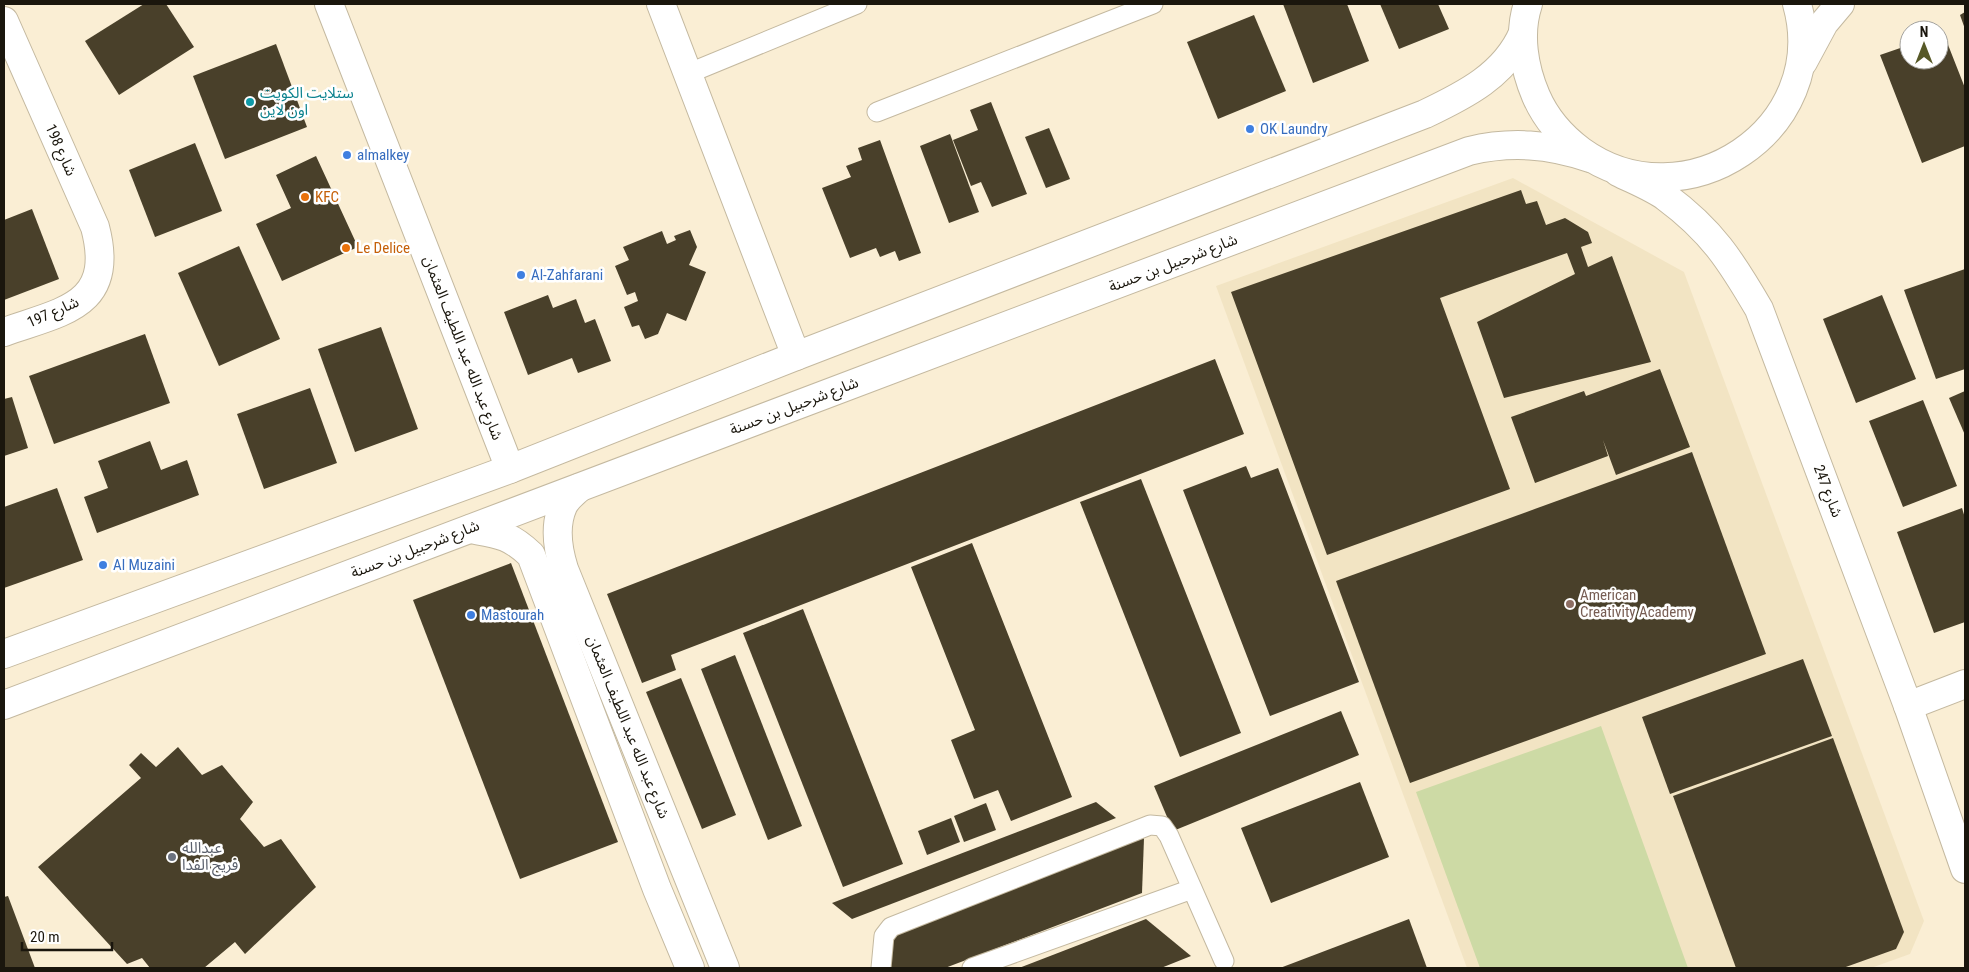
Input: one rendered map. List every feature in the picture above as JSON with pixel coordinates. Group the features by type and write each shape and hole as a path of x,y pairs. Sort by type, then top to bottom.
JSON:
{"street":[{"name":"شارع عبد الله عبد اللطيف العثمان","path":"328,4 510,469"},
{"path":"661,4 796,356"},
{"path":"1528,4 1523,33 1524,58 1530,82 1540,105 1553,125 1564,137 1601,163 1636,176 1659,178 1699,173 1728,162 1748,149 1766,133 1781,114 1792,93 1799,70 1802,43 1801,16 1797,4"},
{"path":"1799,70 1824,23 1840,4"},
{"name":"شارع 198","path":"4,21 95,227 101,255 100,270 96,283"},
{"path":"4,654 510,469 796,356 1426,114 1456,100 1492,75 1512,53 1523,33"},
{"name":"شارع شرحبيل بن حسنة","path":"4,705 1469,151 1485,147 1523,144 1554,147 1601,163"},
{"name":"شارع 247","path":"1601,163 1665,196 1710,234 1730,258 1759,309 1908,706 1965,869"},
{"name":"شارع 197","path":"4,332 71,307 88,295 96,283"},
{"name":"شارع عبد الله عبد اللطيف العثمان","path":"579,488 563,505 558,547 564,570 725,968"},
{"name":"شارع عبد الله عبد اللطيف العثمان","path":"470,529 498,534 515,540 531,555 657,889 690,968"},
{"path":"1908,706 1965,684"}],"lane":[{"path":"687,74 857,4"},
{"path":"877,112 1152,4"},
{"path":"881,968 884,936 891,927 1150,825 1162,826 1169,836 1224,961"},
{"path":"972,968 1192,889"}],"shaded area":[{"name":"American Creativity Academy","path":"1513,178 1684,272 1924,921 1910,954 1871,968 1467,968 1216,286"}],"green space":[{"path":"1601,726 1688,968 1480,968 1416,792"}],"building":[{"path":"144,4 166,4 194,47 119,95 85,41"},
{"path":"1283,4 1347,4 1369,61 1313,83"},
{"path":"1380,4 1438,4 1449,29 1399,49"},
{"path":"1965,12 1965,29 1960,15"},
{"path":"1254,15 1286,91 1218,119 1187,42"},
{"name":"ستلايت الكويت اون لاين","path":"276,44 307,127 225,159 193,76"},
{"path":"1949,47 1965,88 1965,146 1922,163 1880,55 1899,48 1899,70 1949,70"},
{"path":"991,102 1027,194 992,207 981,182 971,186 953,140 978,130 970,110"},
{"path":"1049,128 1070,179 1046,188 1025,137"},
{"path":"950,134 979,212 949,223 920,146"},
{"path":"880,140 921,253 899,261 895,251 880,257 876,248 850,258 822,188 851,177 846,166 862,160 858,148"},
{"path":"195,143 222,211 155,237 129,170"},
{"path":"316,156 358,247 282,281 256,224 291,208 276,175"},
{"path":"1521,190 1526,204 1537,201 1546,225 1565,218 1588,232 1592,243 1581,247 1588,267 1612,256 1651,362 1504,398 1477,322 1575,274 1567,253 1440,298 1510,489 1327,555 1231,292"},
{"path":"32,209 59,279 4,300 4,220"},
{"path":"690,230 697,247 689,265 706,272 686,321 667,313 658,334 645,339 639,325 632,327 624,307 638,301 635,292 627,295 615,266 629,260 623,247 662,231 667,244 676,240 674,236"},
{"path":"239,246 280,339 219,366 178,273"},
{"path":"1965,269 1965,369 1936,379 1904,290"},
{"path":"548,295 553,308 576,299 585,323 595,319 611,361 578,373 572,358 528,375 504,312"},
{"path":"1882,295 1916,379 1856,403 1823,319"},
{"path":"381,327 418,429 355,452 318,349"},
{"path":"145,334 170,403 54,444 29,376"},
{"path":"1215,359 1244,434 671,655 676,670 642,683 607,594"},
{"path":"1660,369 1690,447 1616,475 1603,440 1608,456 1535,483 1511,417 1584,391 1586,396"},
{"path":"310,388 337,463 264,489 237,414"},
{"path":"1965,391 1965,435 1949,398"},
{"path":"12,397 28,448 4,456 4,399"},
{"path":"1923,400 1957,486 1903,507 1869,421"},
{"path":"150,441 161,470 187,460 199,495 97,533 84,497 108,488 98,461"},
{"path":"1692,452 1766,654 1410,783 1336,581"},
{"path":"1246,466 1251,478 1278,468 1359,682 1270,716 1183,490"},
{"path":"1141,479 1241,733 1180,757 1080,502"},
{"path":"57,488 83,560 4,588 4,507"},
{"path":"1962,508 1965,518 1965,622 1934,633 1897,532"},
{"path":"972,543 1072,797 1011,821 998,790 974,799 951,740 975,730 911,567"},
{"path":"511,563 618,842 520,879 413,600"},
{"path":"803,609 903,864 843,887 743,633"},
{"path":"735,655 802,826 768,840 701,669"},
{"path":"1803,659 1832,736 1670,794 1642,717"},
{"path":"681,678 736,815 702,829 646,692"},
{"path":"1341,711 1359,755 1173,831 1154,786"},
{"path":"1833,738 1904,932 1896,949 1843,968 1736,968 1673,796"},
{"name":"عبدالله فريح الفدا","path":"178,747 202,775 222,765 253,802 240,819 264,847 281,839 316,887 245,954 235,942 204,968 150,968 142,958 127,964 38,867 141,778 129,765 141,753 156,767"},
{"path":"1360,782 1389,857 1271,903 1241,828"},
{"path":"1096,802 1116,818 852,919 832,903"},
{"path":"986,803 996,830 964,842 954,816"},
{"path":"951,818 960,842 927,855 918,831"},
{"path":"1144,838 1142,893 945,968 890,968 891,935"},
{"path":"8,896 35,968 4,968 4,897"},
{"path":"1146,919 1191,956 1161,968 1019,968"},
{"path":"1409,919 1427,968 1280,968"}],"place":[{"name":"ستلايت الكويت اون لاين","path":"250,102"},
{"name":"OK Laundry","path":"1250,129"},
{"name":"almalkey","path":"347,155"},
{"name":"KFC","path":"305,197"},
{"name":"Le Delice","path":"346,248"},
{"name":"Al-Zahfarani","path":"521,275"},
{"name":"Al Muzaini","path":"103,565"},
{"name":"American Creativity Academy","path":"1570,604"},
{"name":"Mastourah","path":"471,615"},
{"name":"عبدالله فريح الفدا","path":"172,857"}]}
